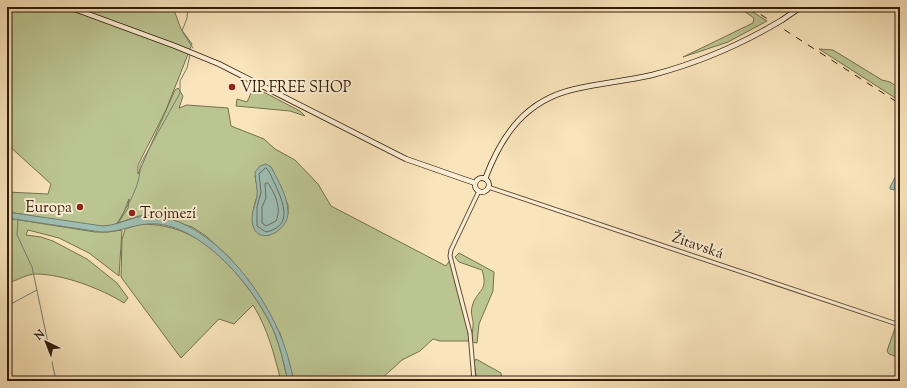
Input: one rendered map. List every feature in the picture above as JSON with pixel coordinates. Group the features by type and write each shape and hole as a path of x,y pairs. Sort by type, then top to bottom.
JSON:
{"main road":[{"path":"69,7 190,52 247,78 406,159 475,183"},
{"path":"485,179 512,128 526,112 540,102 574,89 643,77 676,68 720,52 770,27 801,7"},
{"path":"475,183 479,179 485,179"},
{"path":"475,183 475,188 479,191 484,191 488,187 488,182 485,179"}],"street":[{"name":"Žitavská","path":"488,187 900,325"},
{"path":"474,381 470,334 450,256 479,191"}],"green space":[{"path":"9,7 145,7 174,10 181,29 192,44 166,110 138,165 138,174 175,90 178,88 183,96 179,108 187,105 228,108 231,126 264,139 275,149 295,160 318,184 331,206 446,266 450,260 467,323 469,341 440,341 433,339 420,351 402,360 379,381 294,381 280,333 230,258 206,236 192,227 159,216 139,216 118,223 128,208 129,199 117,223 106,226 79,224 7,212 7,192 48,194 51,184 7,144 7,18","holes":["271,167 288,205 288,214 273,233 269,235 259,233 253,216 258,192 255,176"]},
{"path":"738,7 745,7 767,21 728,42 683,57 753,23 754,18"},
{"path":"819,49 833,50 882,80 890,82 900,89 900,101"},
{"path":"254,87 300,111 305,116 290,111 236,106 237,99 247,102"},
{"path":"7,218 95,232 122,230 119,276 89,253 59,238 28,230 26,235 41,237 53,241 87,259 117,283 128,298 124,303 82,283 70,279 47,275 32,274 7,283"},
{"path":"140,224 166,226 184,232 203,242 228,264 251,292 269,321 279,345 288,381 281,381 267,332 253,305 234,324 219,319 181,358 121,277 122,240 125,229"},
{"path":"459,253 494,272 493,291 479,324 477,343 472,342 472,310 474,301 482,290 484,277 482,270 459,262 455,257"},
{"path":"895,328 900,330 900,358 889,354 887,351"},
{"path":"476,359 501,373 502,381 477,381 474,363"}],"water":[{"path":"266,164 271,167 282,189 288,207 287,219 284,225 273,234 267,236 261,235 257,232 253,226 252,218 257,193 255,172 260,166"},
{"path":"900,168 900,177 894,190 890,189 890,187"},
{"path":"7,212 103,226 152,215 179,222 198,232 215,244 231,260 259,295 281,338 288,356 294,381 288,381 281,351 275,334 267,317 256,300 228,265 211,249 194,237 175,228 157,224 101,232 7,218"}],"waterway":[{"path":"188,7 187,18 182,31 193,48"},
{"path":"117,224 136,188 140,173 140,165 180,93 180,81 187,68 190,55"},
{"path":"18,219 17,235 32,267 56,381"},
{"path":"7,306 37,290"}],"railway":[{"path":"749,7 900,104"}],"place":[{"name":"VIP FREE SHOP","path":"232,87"},
{"name":"Europa","path":"80,207"},
{"name":"Trojmezí","path":"132,213"}]}
